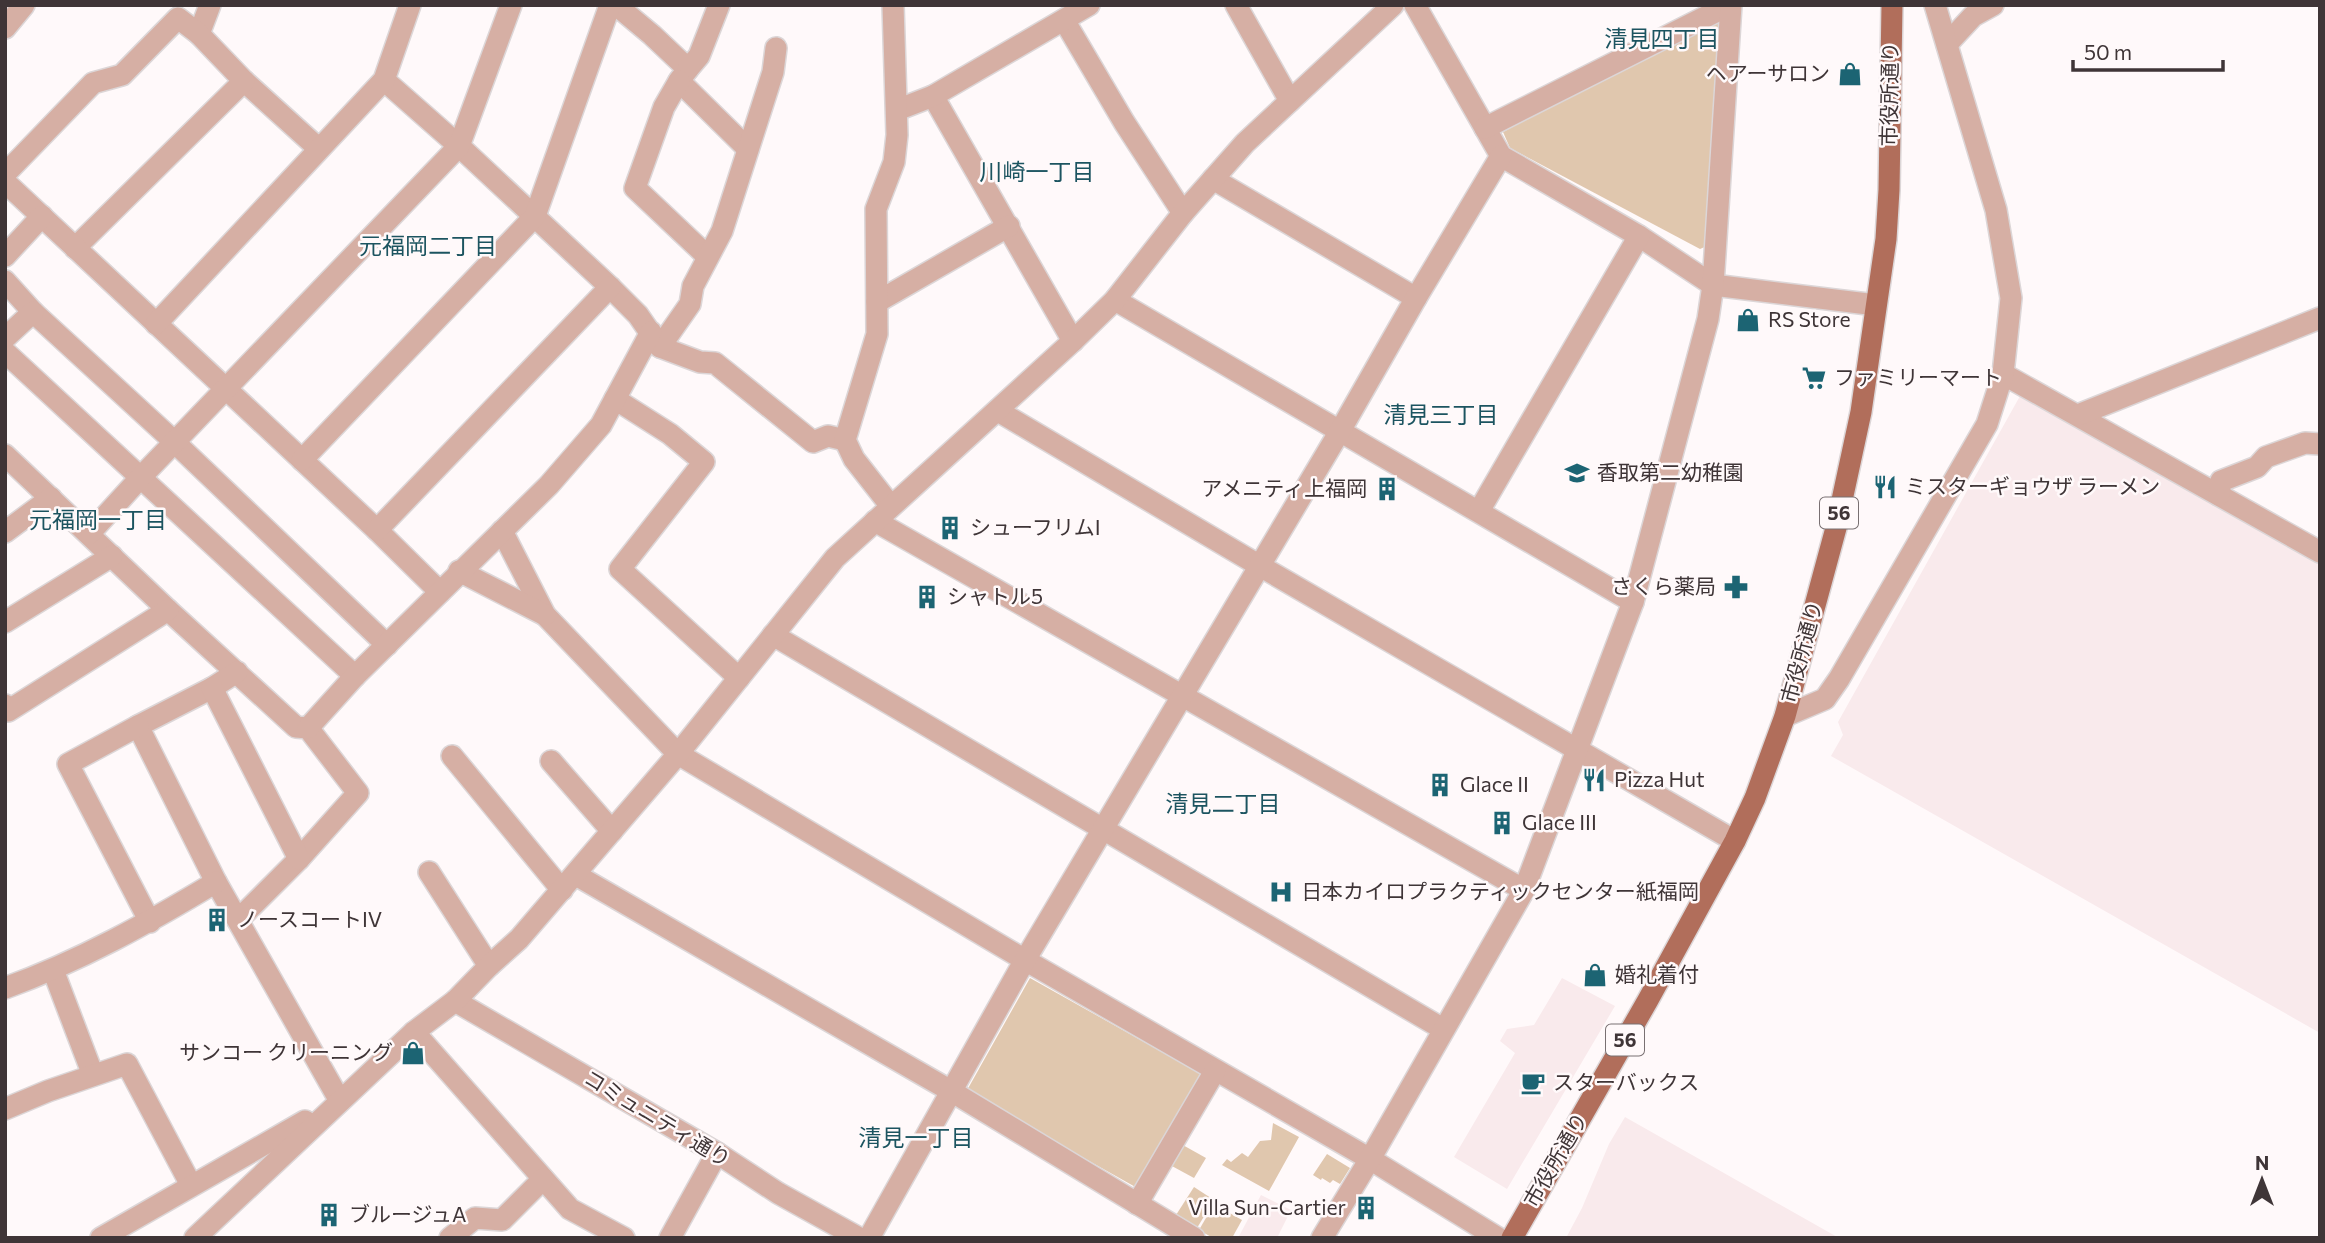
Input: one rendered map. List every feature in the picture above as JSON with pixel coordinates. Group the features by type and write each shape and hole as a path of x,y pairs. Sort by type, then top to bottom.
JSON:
{"main road":[{"name":"市役所通り","path":"1511,1238 1655,988 1735,841 1755,798 1785,716 1836,528 1861,412 1886,239 1892,5"}],"street":[{"path":"5,28 24,5"},
{"path":"198,34 210,5"},
{"path":"156,324 384,80 410,5"},
{"path":"89,534 459,146 511,5"},
{"path":"302,460 535,216 610,5"},
{"path":"616,5 652,35 748,149"},
{"path":"707,256 635,188 664,107 683,75 699,56 719,5"},
{"path":"890,505 853,459 845,440 877,334 876,209 894,162 897,135 893,5"},
{"path":"897,110 933,96 1089,5"},
{"path":"1236,5 1290,101"},
{"path":"195,1238 218,1229 340,1101 414,1032 455,1001 519,939 678,754 835,558 890,505 999,411 1115,300 1183,214 1245,143 1393,5"},
{"path":"1415,5 1501,156 1639,236 1713,285 1875,305"},
{"path":"1485,128 1730,5"},
{"path":"1322,1238 1524,890 1633,603 1708,318 1713,285 1730,5"},
{"path":"1785,716 1825,699 1839,679 1987,424 2003,374 2011,299 1996,210 1935,5"},
{"path":"1947,44 1973,16 1993,5"},
{"path":"5,174 93,83 122,75 178,18 318,148"},
{"path":"1064,20 1124,122 1183,214"},
{"path":"308,728 355,676 459,571 549,485 601,425 615,399 656,340 690,304 693,286 722,231 773,72 776,48"},
{"path":"75,248 244,80"},
{"path":"384,80 610,287 638,314 656,340 700,362 715,363 813,442 828,436 845,440"},
{"path":"933,96 1073,341"},
{"path":"869,1238 1025,960 1501,156"},
{"path":"1213,179 1416,299"},
{"path":"5,182 440,592"},
{"path":"5,256 42,216"},
{"path":"877,302 1009,226"},
{"path":"1479,511 1639,236"},
{"path":"5,281 33,312 387,645"},
{"path":"377,530 610,287"},
{"path":"1115,300 1633,603"},
{"path":"5,338 33,312"},
{"path":"2078,415 2320,318"},
{"path":"5,352 355,676"},
{"path":"2003,374 2318,548"},
{"path":"615,399 670,434 705,461 620,569 738,678"},
{"path":"999,411 1260,566 1735,841"},
{"path":"2219,495 2221,481 2257,467 2266,457 2305,443 2320,444"},
{"path":"5,455 296,727 308,728 358,793 299,859 238,920"},
{"path":"5,532 51,498"},
{"path":"875,521 1524,890"},
{"path":"502,531 545,615 678,754 1025,960 1370,1159 1498,1238"},
{"path":"5,622 112,556"},
{"path":"459,571 545,615"},
{"path":"5,705 8,711 168,610"},
{"path":"774,635 1443,1029"},
{"path":"150,922 68,764 237,672"},
{"path":"212,688 299,859"},
{"path":"138,726 216,882 340,1101"},
{"path":"452,756 569,883 951,1091 1194,1238"},
{"path":"551,761 612,831"},
{"path":"429,872 489,966"},
{"path":"5,988 53,970 150,922 216,882"},
{"path":"53,970 93,1075"},
{"name":"コミュニティ通り","path":"455,1001 717,1153 778,1193 859,1238"},
{"path":"414,1032 570,1209 624,1238"},
{"path":"5,1109 127,1064 191,1185"},
{"path":"1138,1204 1215,1071"},
{"path":"102,1238 340,1101"},
{"path":"670,1238 717,1153"},
{"path":"450,1238 475,1218 502,1220 543,1179"}],"shaded area":[{"path":"1714,19 1721,28 1707,246 1700,249 1510,148 1503,132"},
{"path":"2031,395 2320,559 2320,1033 1831,756 1843,735 1838,722 2020,396"},
{"path":"1030,978 1203,1075 1139,1189 966,1092"},
{"path":"1562,978 1615,1006 1507,1189 1454,1157 1515,1053 1500,1041 1507,1029 1534,1025"},
{"path":"1625,1117 1839,1238 1566,1238 1609,1144"},
{"path":"1273,1123 1299,1137 1269,1191 1222,1165 1227,1159 1231,1162 1242,1153 1248,1157 1260,1141 1271,1140"},
{"path":"1181,1144 1206,1158 1194,1178 1170,1165"},
{"path":"1327,1154 1350,1168 1340,1184 1333,1180 1330,1183 1322,1178 1321,1180 1313,1175"},
{"path":"1194,1187 1214,1200 1197,1228 1176,1215"},
{"path":"1261,1195 1291,1210 1277,1238 1238,1238"},
{"path":"1214,1204 1242,1220 1232,1238 1213,1238 1199,1230"}],"place":[{"name":"ヘアーサロン","path":"1850,74"},
{"name":"RS Store","path":"1748,320"},
{"name":"ファミリーマート","path":"1814,378"},
{"name":"香取第二幼稚園","path":"1577,473"},
{"name":"ミスターギョウザ ラーメン","path":"1885,487"},
{"name":"アメニティ上福岡","path":"1387,489"},
{"name":"シューフリムI","path":"950,528"},
{"name":"さくら薬局","path":"1736,587"},
{"name":"シャトル5","path":"927,597"},
{"name":"Pizza Hut","path":"1594,780"},
{"name":"Glace II","path":"1440,785"},
{"name":"Glace III","path":"1502,823"},
{"name":"日本カイロプラクティックセンター紙福岡","path":"1281,892"},
{"name":"ノースコートIV","path":"217,920"},
{"name":"婚礼着付","path":"1595,975"},
{"name":"サンコー クリーニング","path":"413,1053"},
{"name":"スターバックス","path":"1533,1083"},
{"name":"Villa Sun-Cartier","path":"1366,1208"},
{"name":"ブルージュA","path":"329,1215"}],"district":[{"name":"清見四丁目","path":"1662,39"},
{"name":"川崎一丁目","path":"1037,172"},
{"name":"元福岡二丁目","path":"428,246"},
{"name":"清見三丁目","path":"1441,415"},
{"name":"元福岡一丁目","path":"98,520"},
{"name":"清見二丁目","path":"1223,804"},
{"name":"清見一丁目","path":"916,1138"}]}
